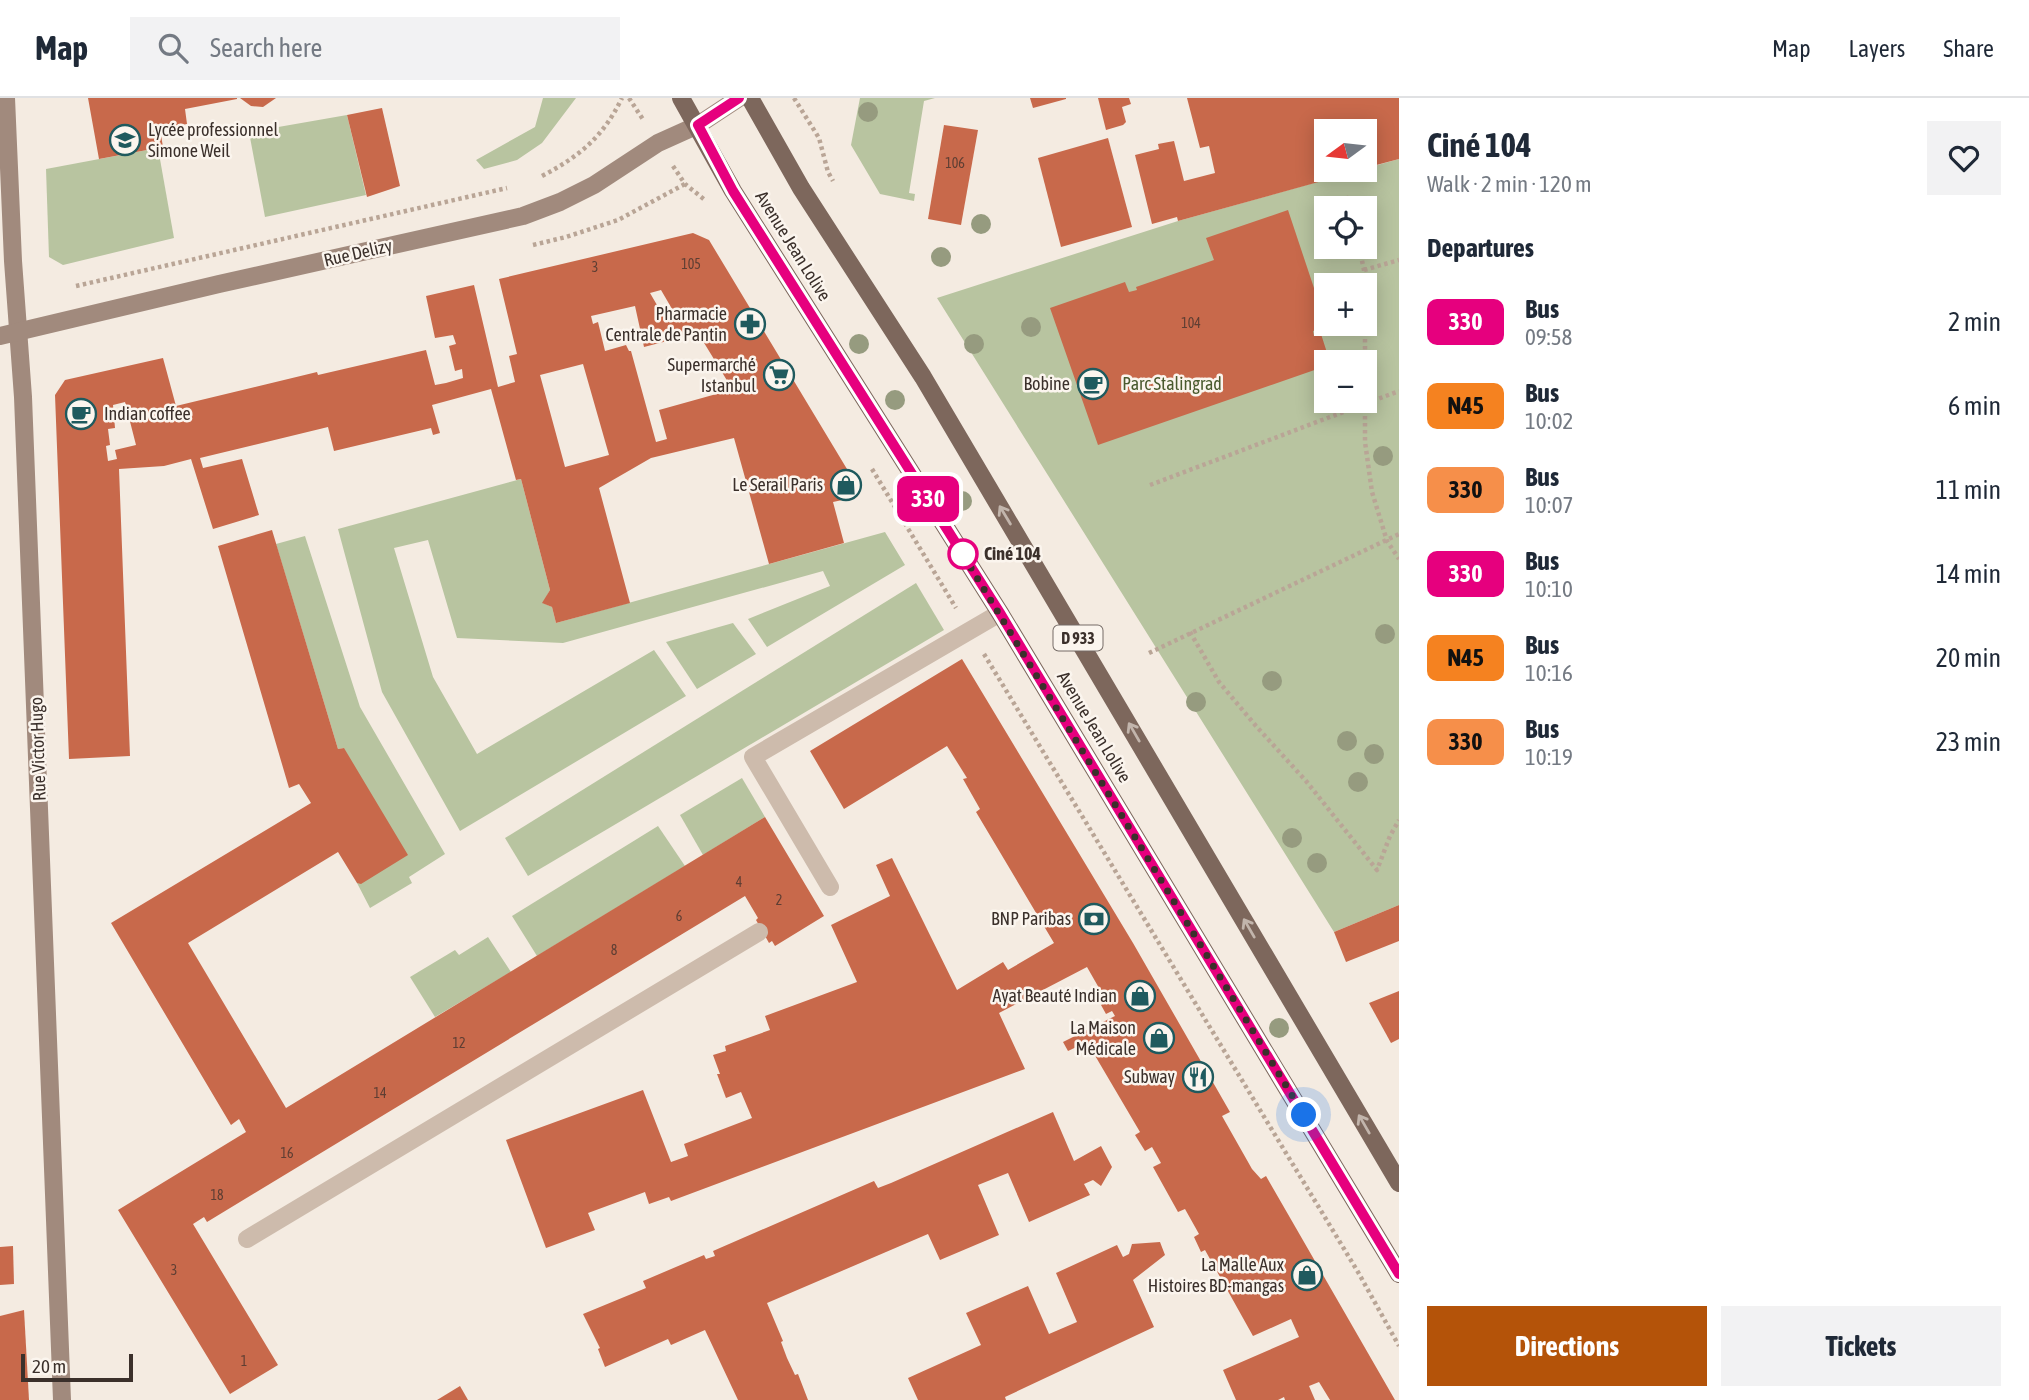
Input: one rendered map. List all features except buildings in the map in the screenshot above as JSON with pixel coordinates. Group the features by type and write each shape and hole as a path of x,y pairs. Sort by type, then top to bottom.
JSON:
{"main road":[{"name":"Avenue Jean Lolive","path":"681,98 738,200 1000,613 1399,1274"},
{"name":"Avenue Jean Lolive","path":"750,98 801,188 923,377 1399,1183"}],"street":[{"name":"Rue Victor Hugo","path":"6,98 9,334 24,411 62,1400"},
{"name":"Rue Delizy","path":"9,334 523,216 594,185 658,143 698,125 739,98"}],"lane":[{"path":"830,887 753,757 1000,613"},
{"path":"247,1239 759,932"}],"path":[{"path":"534,180 582,153 614,116 622,98"},
{"path":"629,98 685,184 708,201"},
{"path":"65,289 512,187"},
{"path":"1362,259 1364,273"},
{"path":"1364,270 1399,260"},
{"path":"1377,398 1399,391"},
{"path":"1150,485 1337,413"},
{"path":"1366,413 1365,442 1372,492 1387,541 1399,559"},
{"path":"871,467 1351,1260 1399,1346"},
{"path":"1149,653 1399,534"},
{"path":"1190,632 1219,682 1255,726 1306,780 1377,870 1399,820"}],"green space":[{"path":"543,98 576,98 542,143 517,160 484,169 476,160 535,127"},
{"path":"860,98 935,98 924,101 909,193 915,194 914,201 880,194 851,145"},
{"path":"347,115 366,195 265,217 249,132"},
{"path":"158,148 174,238 63,265 49,257 46,169"},
{"name":"Parc Stalingrad","path":"1399,159 1399,905 1334,932 937,298 1178,221 1317,182 1377,182 1377,165"},
{"path":"521,479 550,590 543,603 552,607 556,623 885,532 905,565 767,647 748,619 830,586 823,571 563,643 457,638 428,540 394,548 433,677 477,754 654,650 686,696 460,831 382,692 338,529"},
{"path":"305,536 360,707 445,854 409,877 412,883 370,908 357,883 344,748 338,749 276,544"},
{"path":"916,583 944,630 528,876 505,838"},
{"path":"733,623 756,654 697,689 666,642"},
{"path":"742,778 765,817 703,855 680,815"},
{"path":"658,826 685,866 537,956 512,916"},
{"path":"488,937 511,972 435,1017 410,977 455,950 459,955"}],"bus line":[{"name":"330","path":"739,98 698,125 733,191 1000,613 1399,1274"}],"place":[{"name":"Lycée professionnel Simone Weil","path":"125,140"},
{"name":"Pharmacie Centrale de Pantin","path":"750,324"},
{"name":"Supermarché Istanbul","path":"779,375"},
{"name":"Bobine","path":"1093,384"},
{"name":"Indian coffee","path":"81,414"},
{"name":"Le Serail Paris","path":"846,485"},
{"name":"Ciné 104","path":"963,554"},
{"name":"BNP Paribas","path":"1094,919"},
{"name":"Ayat Beauté Indian","path":"1140,996"},
{"name":"La Maison Médicale","path":"1159,1038"},
{"name":"Subway","path":"1198,1077"},
{"name":"La Malle Aux Histoires BD-mangas","path":"1307,1275"}],"route":[{"path":"963,554 957,545 1304,1115"}]}
